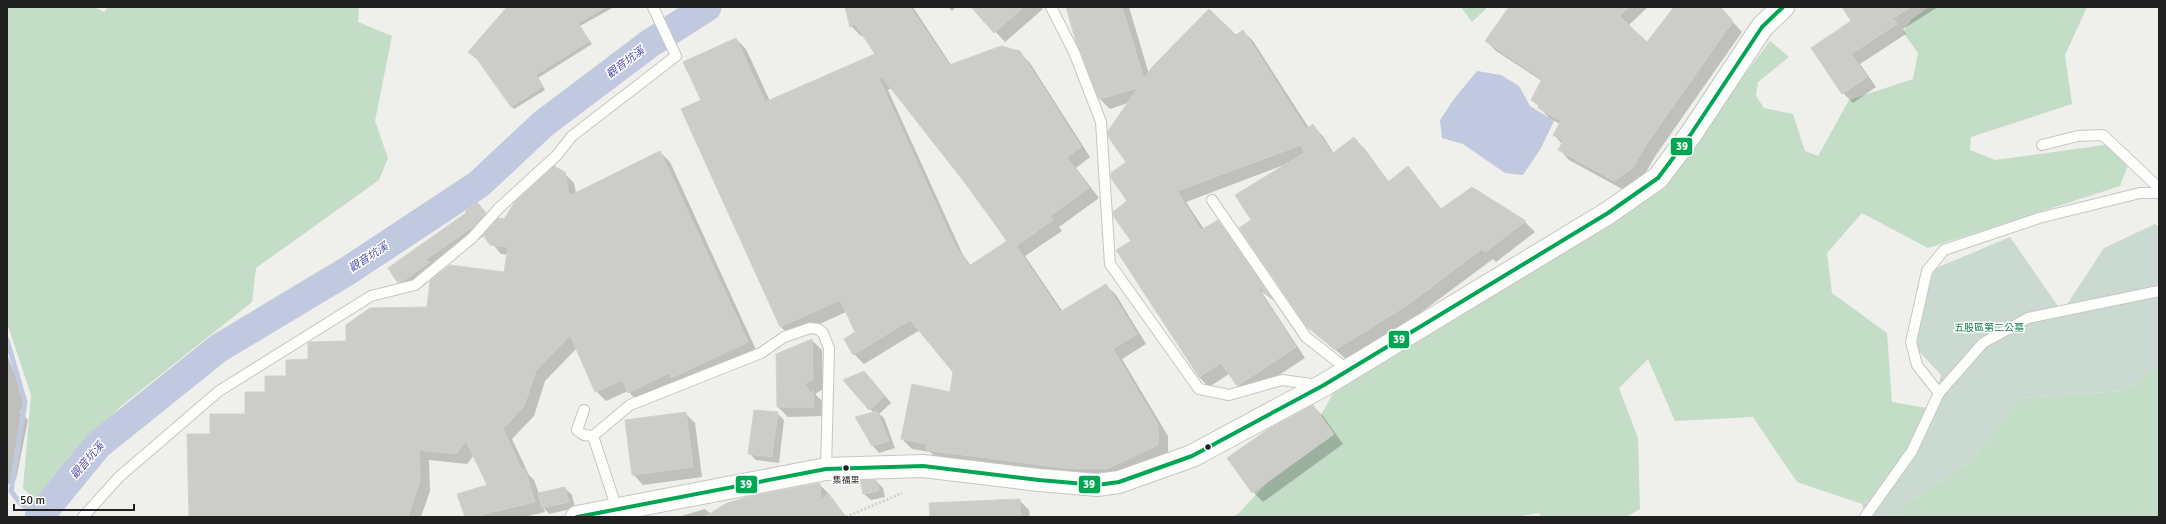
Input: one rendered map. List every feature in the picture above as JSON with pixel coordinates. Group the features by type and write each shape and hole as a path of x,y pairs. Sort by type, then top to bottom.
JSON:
{"street":[{"path":"577,517 826,469 923,466 1039,480 1097,485 1119,482 1192,456 1324,385 1608,213 1658,178 1691,134 1762,27 1783,7"}],"lane":[{"path":"83,517 119,477 219,391 370,296 415,285 472,238 499,208 557,155 572,136 676,56 653,7"},
{"path":"1051,7 1074,52 1101,122 1110,264 1199,389 1229,395 1282,380 1324,385"},
{"path":"2042,145 2078,136 2103,135 2159,188"},
{"path":"1939,393 1918,365 1911,342 1927,271 1944,250 2039,218 2140,193 2159,193"},
{"path":"1212,200 1306,337 1348,370"},
{"path":"1865,517 1912,451 1939,393 1982,343 2028,318 2159,291"},
{"path":"584,410 577,430 584,435 593,436 630,405 760,353 784,337 810,328 818,328 823,333 829,348 826,469"},
{"path":"593,436 617,509"}],"path":[{"path":"846,517 902,493"}],"green space":[{"path":"7,7 94,7 104,12 108,7 359,7 358,22 392,36 375,121 388,158 379,180 256,268 252,302 120,407 36,500 23,488 31,395 7,323"},
{"path":"1461,7 1488,7 1472,22"},
{"path":"1929,7 2087,7 2065,55 2072,104 1971,137 1970,150 1995,160 2112,144 2129,162 2120,186 1928,248 1862,213 1827,253 1832,293 1887,333 1892,402 1933,409 1935,423 1874,496 1862,504 1797,482 1753,417 1675,421 1648,359 1619,388 1638,438 1640,509 1626,517 1542,517 1539,513 1516,517 1232,517 1239,513 1307,440 1335,390 1654,195 1770,41 1789,57 1758,82 1756,96 1764,108 1793,114 1805,151 1818,156 1849,100 1913,79 1918,53 1903,32 1911,20"},
{"name":"五股區第二公墓","path":"2155,224 2159,227 2159,367 2125,391 2020,398 1971,461 1904,506 1900,517 1866,517 1862,504 1874,496 1935,423 1933,409 1941,375 1914,346 1934,269 2010,237 2062,312 2104,248"},
{"path":"2159,367 2159,517 1900,517 1904,506 1971,461 2020,398 2125,391"}],"water":[{"path":"1477,71 1501,75 1519,86 1530,106 1554,121 1541,148 1523,175 1505,173 1463,144 1442,138 1440,120 1454,99"}],"building":[{"path":"507,7 606,7 578,23 589,41 536,75 543,86 511,107 477,59 468,52"},
{"path":"845,7 910,7 949,65 1001,46 1020,51 1081,147 1067,157 1089,188 1050,216 1053,220 1016,246 1060,312 1106,284 1137,334 1113,349 1158,425 1158,445 1107,469 1064,468 926,450 927,444 901,439 912,384 950,392 953,372 910,320 853,355 844,339 855,332 840,300 780,327 681,109 701,100 683,62 736,38 765,102 875,54 855,24 850,27","holes":["882,77 965,183 1007,241 969,266 954,244 879,79"]},
{"path":"971,7 1024,7 994,33"},
{"path":"1066,7 1122,7 1144,79 1152,67 1209,9 1236,35 1243,30 1306,129 1313,124 1332,154 1354,137 1388,182 1408,166 1441,209 1472,187 1526,221 1485,252 1482,249 1409,304 1335,350 1306,326 1239,228 1251,220 1235,195 1304,153 1301,145 1177,191 1201,230 1218,220 1271,297 1254,283 1296,347 1237,386 1221,363 1199,377 1116,250 1131,241 1114,217 1113,212 1127,201 1111,178 1111,173 1126,162 1109,138 1108,131 1138,88 1099,99 1076,42"},
{"path":"1509,7 1629,7 1619,16 1647,42 1674,7 1720,7 1733,21 1646,145 1632,169 1614,181 1558,150 1563,141 1553,135 1561,121 1538,108 1539,105 1531,100 1542,79 1485,41"},
{"path":"1842,7 1911,7 1893,18 1897,24 1851,54 1867,77 1842,94 1811,48 1851,21"},
{"path":"660,151 748,342 671,378 669,373 628,393 622,380 595,392 570,335 536,371 524,406 503,429 522,470 525,469 535,502 480,515 481,517 465,517 457,494 487,485 466,441 456,454 419,450 420,480 408,517 189,517 187,434 210,434 210,414 245,414 245,392 265,392 265,376 286,376 286,360 308,359 308,343 346,341 346,325 370,308 427,307 430,281 450,265 504,272 508,247 490,245 483,235 498,218 504,219 515,202 554,166 565,172 569,196"},
{"path":"477,202 486,213 474,226 424,261 430,262 398,283 388,268 466,213 466,210"},
{"path":"812,339 813,379 805,384 810,393 813,391 814,407 777,407 776,354"},
{"path":"864,371 885,396 869,410 843,380"},
{"path":"1313,405 1334,434 1252,493 1227,458 1267,430"},
{"path":"754,410 778,412 772,457 748,454"},
{"path":"877,411 889,441 872,446 855,417"},
{"path":"686,412 693,467 632,475 625,420"},
{"path":"860,480 876,480 879,491 863,494"},
{"path":"820,483 821,499 829,494 844,517 705,517 725,504 747,497"},
{"path":"565,487 569,502 542,508 538,493"},
{"path":"1020,499 1020,517 930,517 929,503"}],"waterway":[{"name":"觀音坑溪","path":"39,517 98,445 219,348 349,270 479,184 543,124 649,44 707,7"},
{"path":"7,340 25,402 11,491 20,503 39,517"}],"transit line":[{"name":"39","path":"577,517 826,469 923,466 1039,480 1097,485 1119,482 1192,456 1324,385 1608,213 1658,178 1691,134 1762,27 1783,7"}],"place":[{"name":"集福里","path":"846,468"}]}
